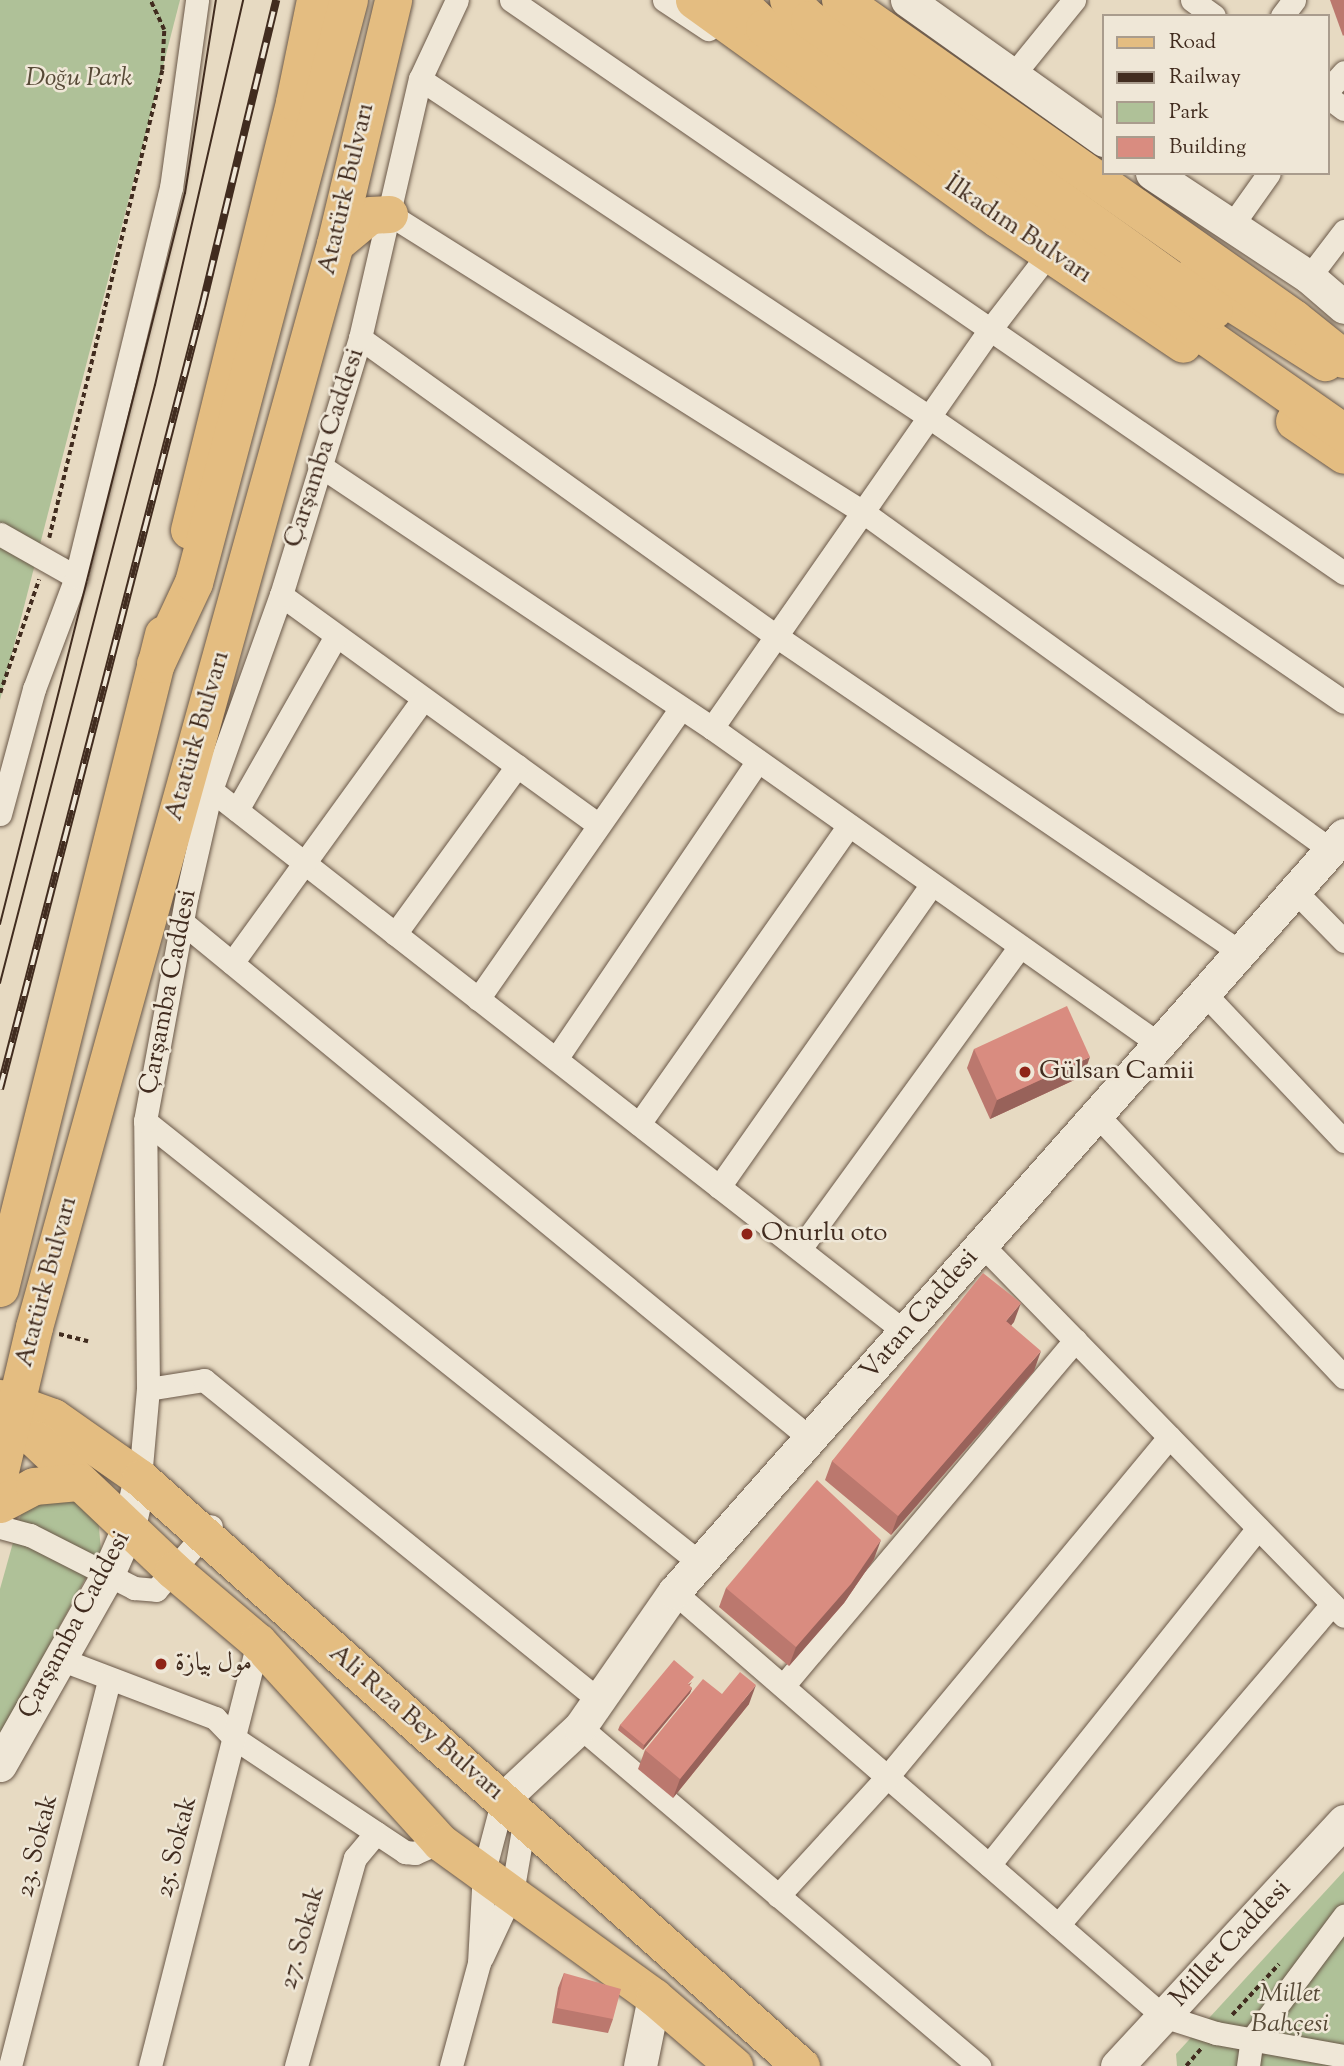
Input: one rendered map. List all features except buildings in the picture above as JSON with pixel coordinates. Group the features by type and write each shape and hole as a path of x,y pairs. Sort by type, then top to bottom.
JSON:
{"highway":[{"path":"156,664 194,583 349,0"},
{"name":"İlkadım Bulvarı","path":"789,0 810,20 1344,402"},
{"path":"841,0 1294,319 1344,359"},
{"name":"İlkadım Bulvarı","path":"738,17 765,28 1344,433"}],"main road":[{"name":"Atatürk Bulvarı","path":"0,1288 295,102 315,0"},
{"name":"Atatürk Bulvarı","path":"0,1471 8,1401 335,244 393,0"},
{"name":"İlkadım Bulvarı","path":"694,0 738,17 1050,251 1344,456"},
{"path":"841,0 1115,229 1344,373"},
{"path":"909,1 1013,75 1100,130"},
{"path":"1157,175 1230,228 1309,277 1344,307"},
{"path":"335,244 370,215 389,214"},
{"name":"Vatan Caddesi","path":"514,1808 600,1700 674,1592 1338,843"},
{"name":"Ali Rıza Bey Bulvarı","path":"8,1401 53,1417 86,1437 208,1530 801,2066"},
{"name":"Ali Rıza Bey Bulvarı","path":"8,1401 35,1439 78,1482 129,1525 173,1570 258,1642 440,1842 484,1871 654,1997 725,2063"},
{"name":"Çarşamba Caddesi","path":"0,1765 108,1574 129,1525 140,1478"},
{"path":"0,1504 34,1486 78,1482"},
{"name":"Millet Caddesi","path":"1118,2066 1344,1821"},
{"path":"640,2066 654,1997"}],"street":[{"path":"0,814 34,689 76,577 172,188 197,0"},
{"name":"Çarşamba Caddesi","path":"140,1478 148,1389 145,1121 181,922 211,790 281,595 360,338 420,79 457,0"},
{"path":"511,0 992,327 1344,573"},
{"path":"664,0 701,26 721,34 738,17"},
{"path":"1013,75 1074,0"},
{"path":"1330,88 1344,72"},
{"path":"420,79 929,417 1344,702"},
{"path":"1230,228 1268,175"},
{"path":"389,214 863,512 1338,843"},
{"path":"1309,277 1344,231"},
{"path":"712,728 992,327 1050,251"},
{"path":"360,338 776,636 1240,952"},
{"path":"319,465 712,728 1159,1044"},
{"path":"0,534 76,577"},
{"path":"281,595 599,825"},
{"path":"237,810 337,636"},
{"path":"232,963 307,865 423,699"},
{"path":"478,999 681,708"},
{"path":"556,1059 758,761"},
{"path":"394,934 517,766"},
{"path":"211,790 905,1332"},
{"path":"639,1124 849,825"},
{"path":"719,1187 932,884"},
{"path":"1295,891 1344,941"},
{"path":"181,922 811,1438"},
{"path":"800,1250 1020,946"},
{"path":"1204,993 1344,1141"},
{"path":"1097,1115 1344,1377"},
{"path":"145,1121 700,1563"},
{"path":"982,1245 1338,1610 1058,1924"},
{"path":"783,1686 1075,1340"},
{"path":"148,1389 204,1380 600,1700"},
{"path":"778,1896 887,1777 1169,1437"},
{"path":"0,1527 30,1535 134,1588 156,1590 208,1530"},
{"path":"989,1865 1258,1528"},
{"path":"674,1592 1163,2016 1216,2033 1344,2056"},
{"name":"25. Sokak","path":"150,2066 258,1642"},
{"path":"60,1659 109,1680 215,1718 234,1738 405,1852 415,1853 440,1842"},
{"name":"23. Sokak","path":"10,2066 109,1680"},
{"path":"573,1735 778,1896 979,2066"},
{"path":"479,1963 484,1871 514,1808"},
{"path":"451,2066 479,1963 512,1893 514,1808"},
{"name":"27. Sokak","path":"296,2066 355,1858 376,1833"},
{"path":"1248,2066 1252,2039 1344,1916"}],"path":[{"path":"0,693 20,644 44,561 162,70 164,30 150,0"},
{"path":"1186,2066 1280,1963"}],"green space":[{"name":"Doğu Park","path":"0,0 180,0 0,700"},
{"path":"70,1496 98,1517 101,1550 0,1736 0,1589 21,1514 33,1500"},
{"name":"Millet Bahçesi","path":"1344,1871 1344,2066 1177,2066 1176,2054"}],"tram line":[{"path":"0,924 185,193 216,0"},
{"path":"0,983 155,385 243,0"}],"railway":[{"path":"0,1089 202,307 276,0"}],"place":[{"name":"Gülsan Camii","path":"1025,1072"},
{"name":"Onurlu oto","path":"747,1234"},
{"name":"مول بيازة","path":"161,1664"}]}
